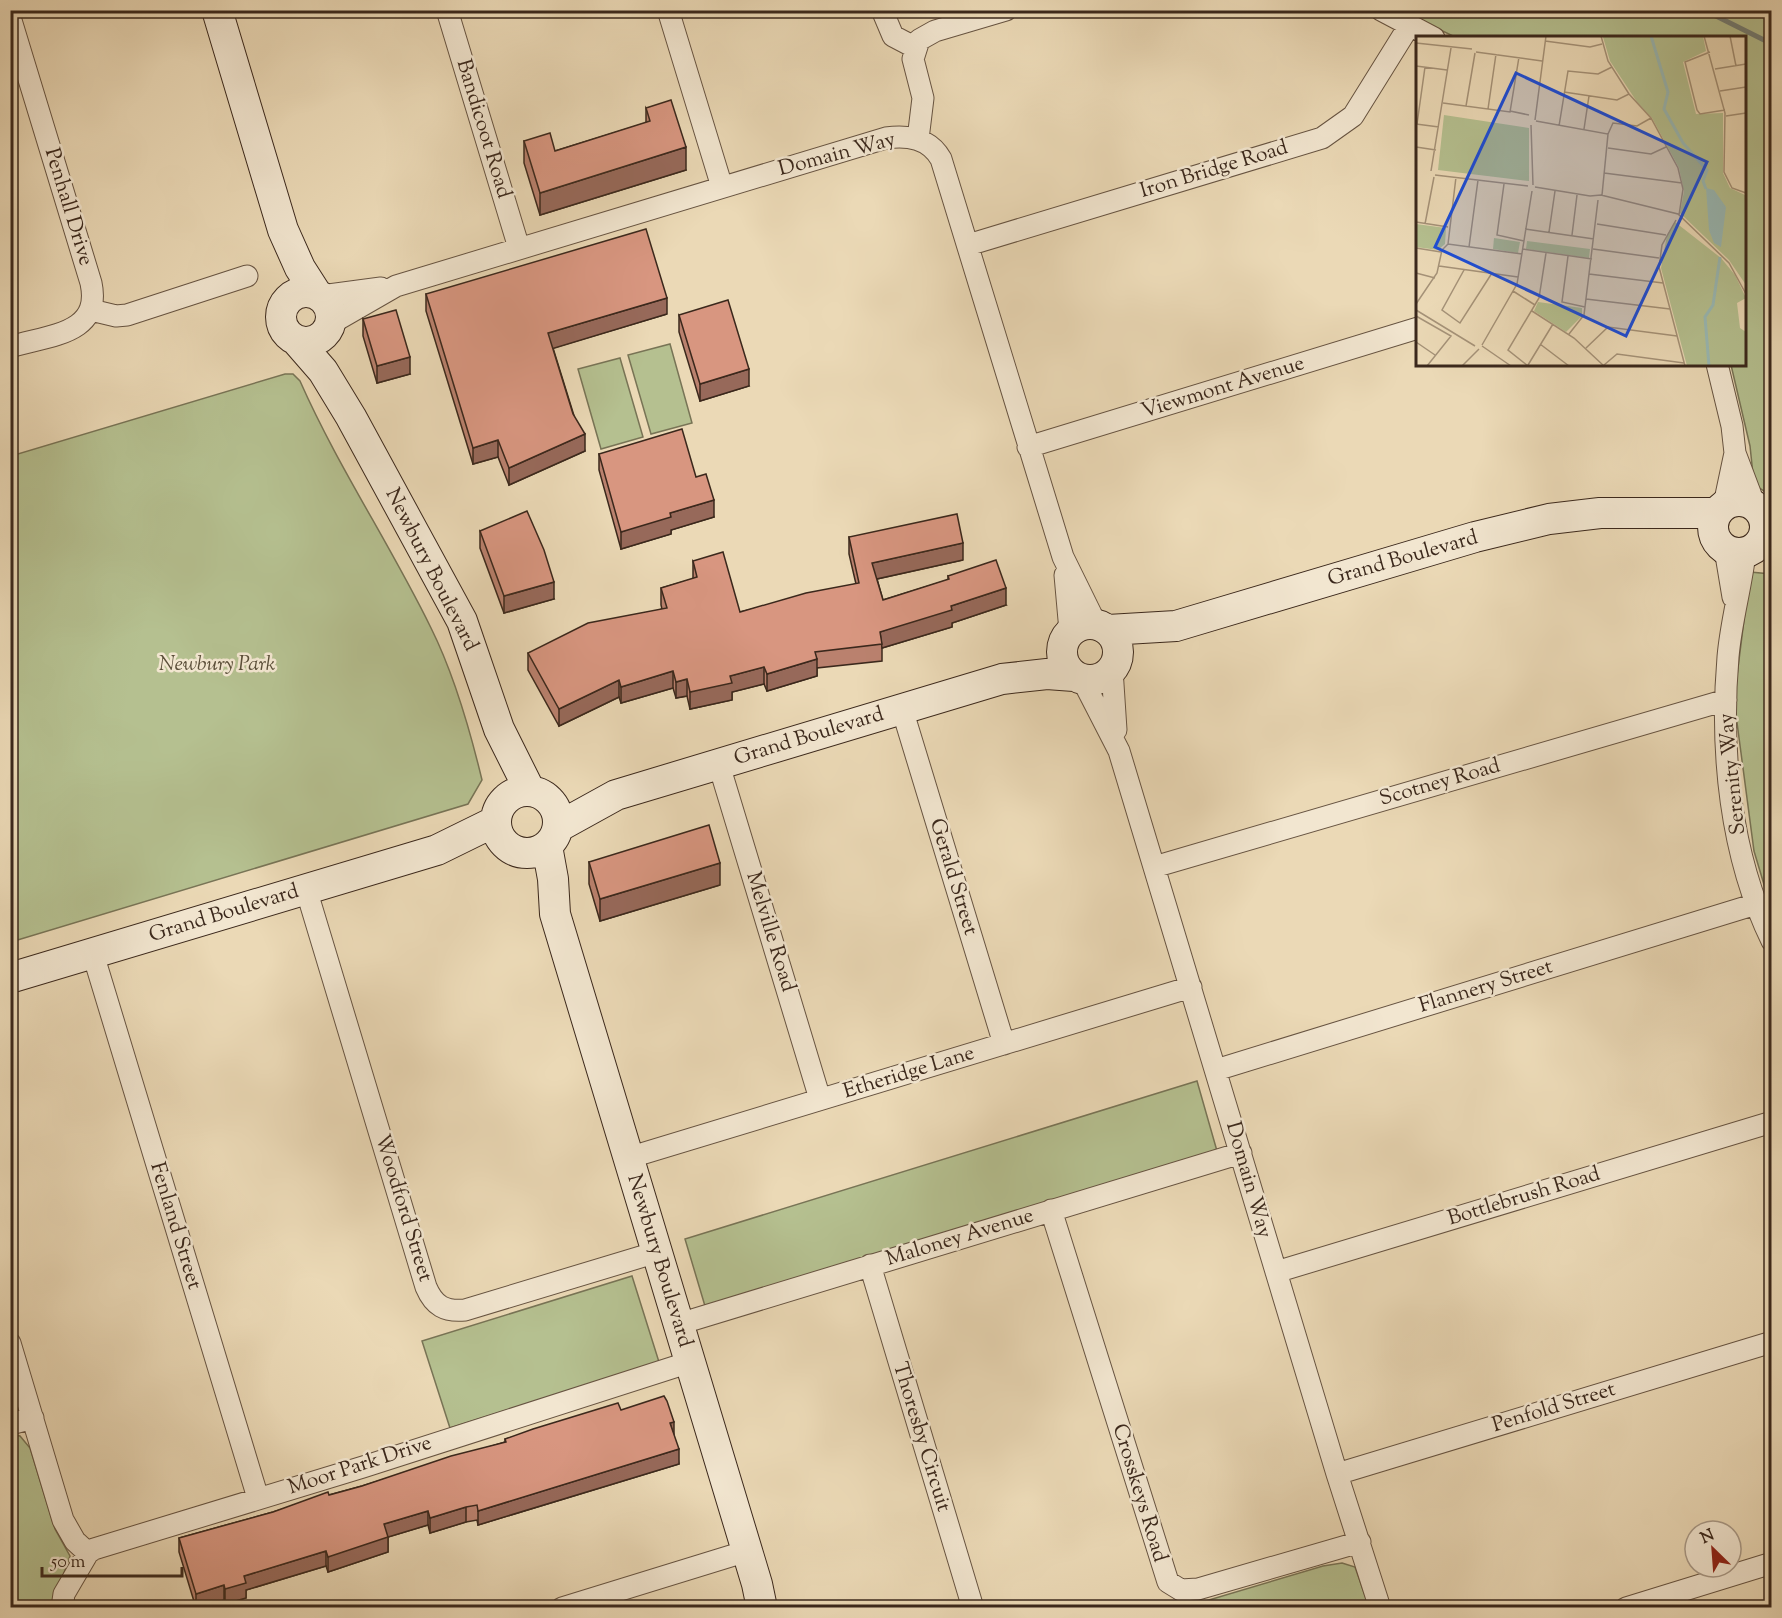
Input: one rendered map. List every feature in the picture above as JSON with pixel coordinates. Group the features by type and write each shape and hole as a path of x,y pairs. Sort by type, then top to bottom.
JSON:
{"street":[{"name":"Newbury Boulevard","path":"217,10 283,230 303,273 324,310 336,371 351,417"},
{"name":"Bandicoot Road","path":"447,10 519,248"},
{"path":"668,10 722,187"},
{"path":"882,10 888,30 893,36 914,47"},
{"path":"918,139 923,99 913,59 914,47 925,35 1006,10"},
{"path":"1381,10 1430,36"},
{"name":"Penhall Drive","path":"10,17 91,284 93,300 91,310"},
{"name":"Iron Bridge Road","path":"968,245 1322,138 1353,116 1409,26"},
{"name":"Domain Way","path":"324,310 519,248 886,138 907,136 918,139 929,144 941,159 1084,632"},
{"name":"Newbury Boulevard","path":"283,230 284,304"},
{"path":"10,347 80,325 91,310 116,316 127,315 248,276"},
{"name":"Domain Way","path":"324,310 396,286"},
{"path":"306,291 324,310 322,337 312,341 296,340 286,333 282,325 284,304 296,294 306,291"},
{"name":"Viewmont Avenue","path":"1028,447 1416,329"},
{"name":"Newbury Boulevard","path":"296,340 323,371 351,417 462,621 499,729 526,824 553,879 555,914 747,1551 762,1608"},
{"path":"1717,366 1732,426 1735,453 1762,512 1766,527 1760,543 1743,548 1713,528 1721,509 1735,453"},
{"path":"1721,509 1740,501 1762,512"},
{"name":"Grand Boulevard","path":"10,978 526,824 1002,678 1047,656 1084,632 1176,626 1523,524 1575,516 1721,509"},
{"name":"Grand Boulevard","path":"1633,513 1684,527 1743,548"},
{"name":"Serenity Way","path":"1743,548 1734,603 1726,700 1730,789 1740,847 1756,904 1772,940"},
{"name":"Grand Boulevard","path":"1115,664 1176,626"},
{"path":"1084,632 1117,644 1115,664 1099,679 1078,678 1064,665 1084,632"},
{"name":"Domain Way","path":"1115,664 1113,711 1119,751 1337,1473 1380,1608"},
{"name":"Grand Boulevard","path":"1002,678 1050,674 1078,678"},
{"name":"Domain Way","path":"1078,678 1119,751"},
{"name":"Scotney Road","path":"1154,867 1726,700"},
{"name":"Gerald Street","path":"902,709 1004,1044"},
{"name":"Melville Road","path":"719,765 820,1099"},
{"name":"Woodford Street","path":"306,889 426,1287 437,1305 452,1311 465,1310 657,1252"},
{"name":"Flannery Street","path":"1216,1070 1756,904"},
{"name":"Fenland Street","path":"93,954 258,1498"},
{"name":"Etheridge Lane","path":"628,1158 1191,987"},
{"name":"Bottlebrush Road","path":"1276,1272 1772,1122"},
{"name":"Maloney Avenue","path":"679,1324 1241,1153"},
{"name":"Crosskeys Road","path":"1051,1210 1168,1582 1181,1590 1198,1589 1360,1542"},
{"name":"Thoresby Circuit","path":"870,1265 973,1608"},
{"name":"Penfold Street","path":"1337,1473 1772,1342"},
{"path":"10,1343 63,1520 75,1541 88,1553 64,1594 62,1608"},
{"name":"Moor Park Drive","path":"88,1553 107,1544 690,1362"},
{"path":"10,1424 33,1418"},
{"path":"562,1608 747,1551"},
{"path":"1626,1608 1772,1563"}],"green space":[{"path":"1401,11 1771,11 1771,496 1754,484 1750,446 1731,366 1746,366 1746,36 1453,36"},
{"path":"670,344 692,423 651,434 628,355"},
{"path":"620,358 643,437 601,449 578,369"},
{"name":"Newbury Park","path":"285,374 293,374 300,381 331,444 431,628 461,702 482,780 468,804 11,942 11,456"},
{"path":"1750,572 1771,574 1771,908 1754,851 1734,700"},
{"path":"1197,1081 1217,1151 705,1306 685,1239"},
{"path":"632,1276 659,1362 450,1428 422,1341"},
{"path":"10,1434 20,1436 30,1448 55,1529 70,1556 52,1607 11,1607"},
{"path":"1342,1563 1355,1567 1369,1607 1182,1608 1323,1566"}],"building":[{"path":"671,100 686,147 540,193 524,141 550,133 555,151 650,121 646,108"},
{"path":"646,229 667,298 548,333 573,414 585,434 509,468 498,440 473,448 426,294"},
{"path":"728,300 749,369 700,384 679,315"},
{"path":"396,310 410,357 377,366 363,319"},
{"path":"682,429 696,477 706,474 714,500 670,513 671,517 621,532 599,454"},
{"path":"527,511 544,550 554,582 504,596 480,531"},
{"path":"957,514 963,543 872,563 883,600 949,579 948,576 996,560 1006,588 951,606 952,610 880,632 882,644 815,652 817,659 767,674 764,667 730,676 732,683 690,692 687,679 676,682 673,671 621,687 619,680 559,709 528,653 588,623 667,608 661,588 697,577 693,561 723,552 740,612 806,593 859,583 849,537"},
{"path":"709,825 720,863 600,899 589,862"},
{"path":"664,1396 674,1422 670,1423 679,1449 478,1511 477,1505 430,1518 428,1511 384,1524 388,1537 328,1557 326,1551 244,1576 246,1583 225,1589 224,1585 196,1594 179,1538 273,1512 328,1492 329,1495 362,1486 451,1456 506,1442 505,1439 533,1429 618,1403 621,1410"}],"waterway":[{"path":"1704,10 1772,44"}]}
